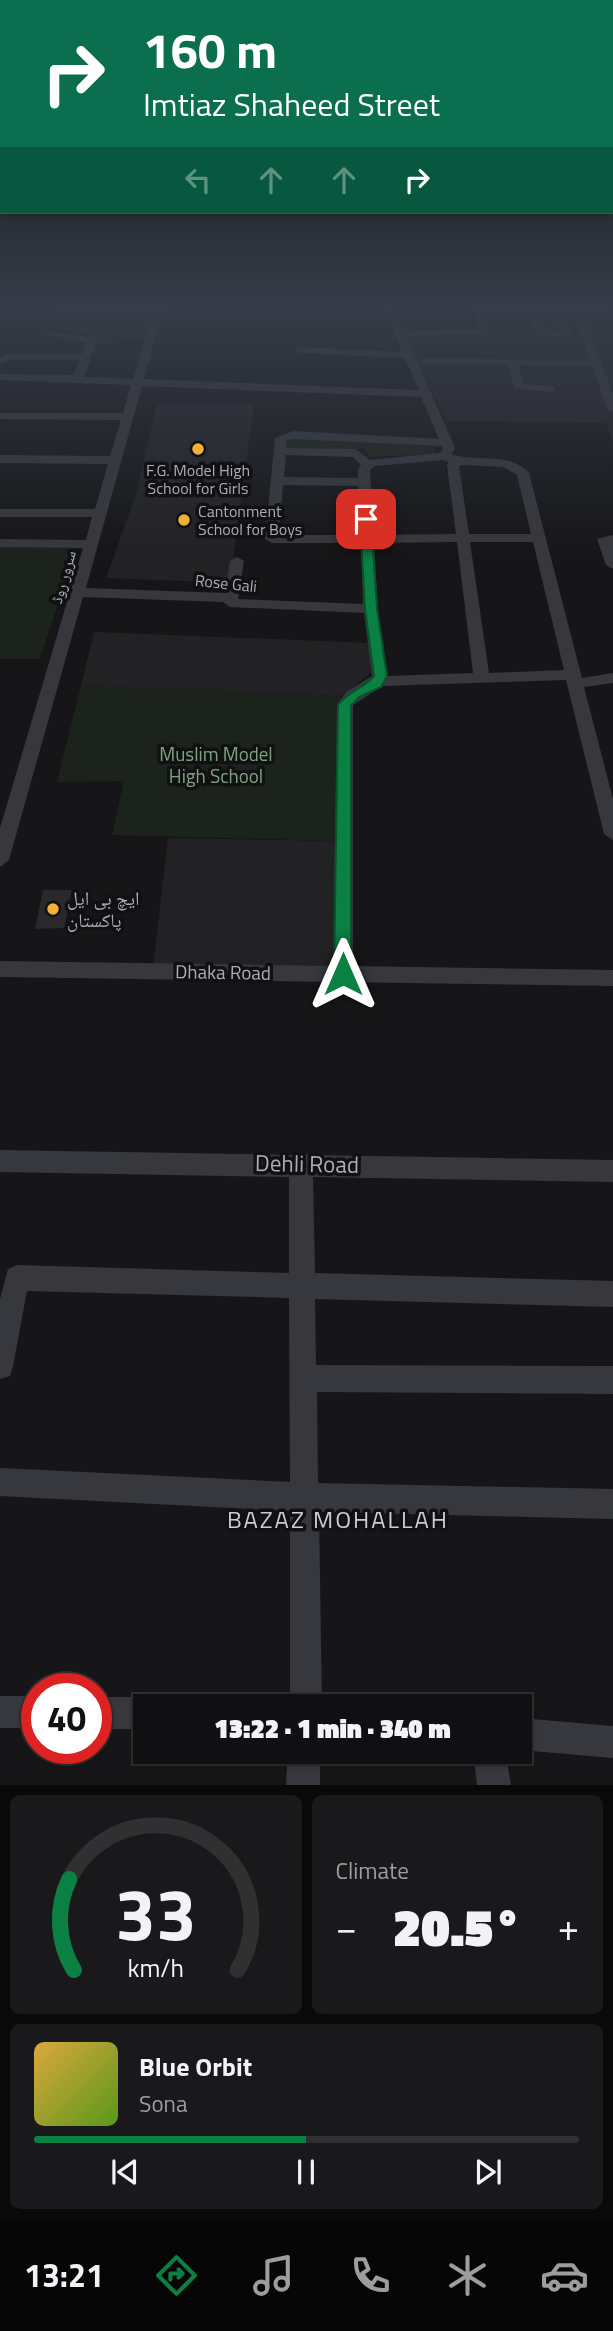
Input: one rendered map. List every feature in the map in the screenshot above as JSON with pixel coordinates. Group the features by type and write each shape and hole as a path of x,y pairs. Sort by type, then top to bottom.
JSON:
{"street":[{"name":"سرور روڈ","path":"0,860 6,815 77,592 137,388"},
{"path":"311,388 428,394"},
{"path":"425,388 453,465 481,675"},
{"path":"540,388 551,389"},
{"path":"610,392 613,409"},
{"path":"0,416 128,417"},
{"path":"538,538 272,539 281,438 293,435 449,454 519,468 523,473 612,827"},
{"path":"280,451 356,453 367,464"},
{"path":"367,464 449,454"},
{"path":"0,459 114,460"},
{"path":"367,464 366,538 380,681"},
{"path":"277,481 365,482"},
{"path":"0,513 100,513"},
{"path":"613,539 604,539 613,565"},
{"path":"0,543 91,544"},
{"path":"232,598 237,561"},
{"name":"Rose Gali","path":"77,592 232,598 230,603 371,609"},
{"path":"343,974 347,699 380,681 481,675 613,678"},
{"name":"Dhaka Road","path":"0,969 613,978"},
{"name":"Dehli Road","path":"0,1161 302,1163 613,1171"},
{"path":"302,1163 306,1694"},
{"path":"0,1366 18,1278 613,1294"},
{"path":"303,1378 613,1380"},
{"path":"0,1482 304,1497 613,1504"},
{"path":"0,1712 21,1712"},
{"path":"112,1713 133,1713"},
{"path":"532,1735 613,1742"},
{"path":"303,1785 304,1764"},
{"path":"491,1764 494,1785"}],"shaded area":[{"path":"430,388 613,388 613,442 606,423 447,421"},
{"path":"157,403 254,404 230,583 106,578 136,494"},
{"name":"Muslim Model High School","path":"94,632 371,643 372,672 341,696 81,686"},
{"path":"168,838 337,841 334,969 153,968"}],"green space":[{"path":"288,438 433,445 435,454 369,457 364,449 286,448"},
{"path":"0,546 76,548 40,659 0,659"},
{"name":"Muslim Model High School","path":"81,686 341,696 337,841 112,835 124,781 57,782"}],"building":[{"name":"ایچ بی ایل پاکستان","path":"43,890 72,890 64,928 35,929"}],"place":[{"name":"F.G. Model High School for Girls","path":"198,449"},
{"name":"Cantonment School for Boys","path":"184,520"},
{"name":"ایچ بی ایل پاکستان","path":"53,909"}],"district":[{"name":"BAZAZ MOHALLAH","path":"338,1520"}],"route":[{"path":"343,974 345,705 347,699 354,694 380,681 371,609 366,519"}]}
